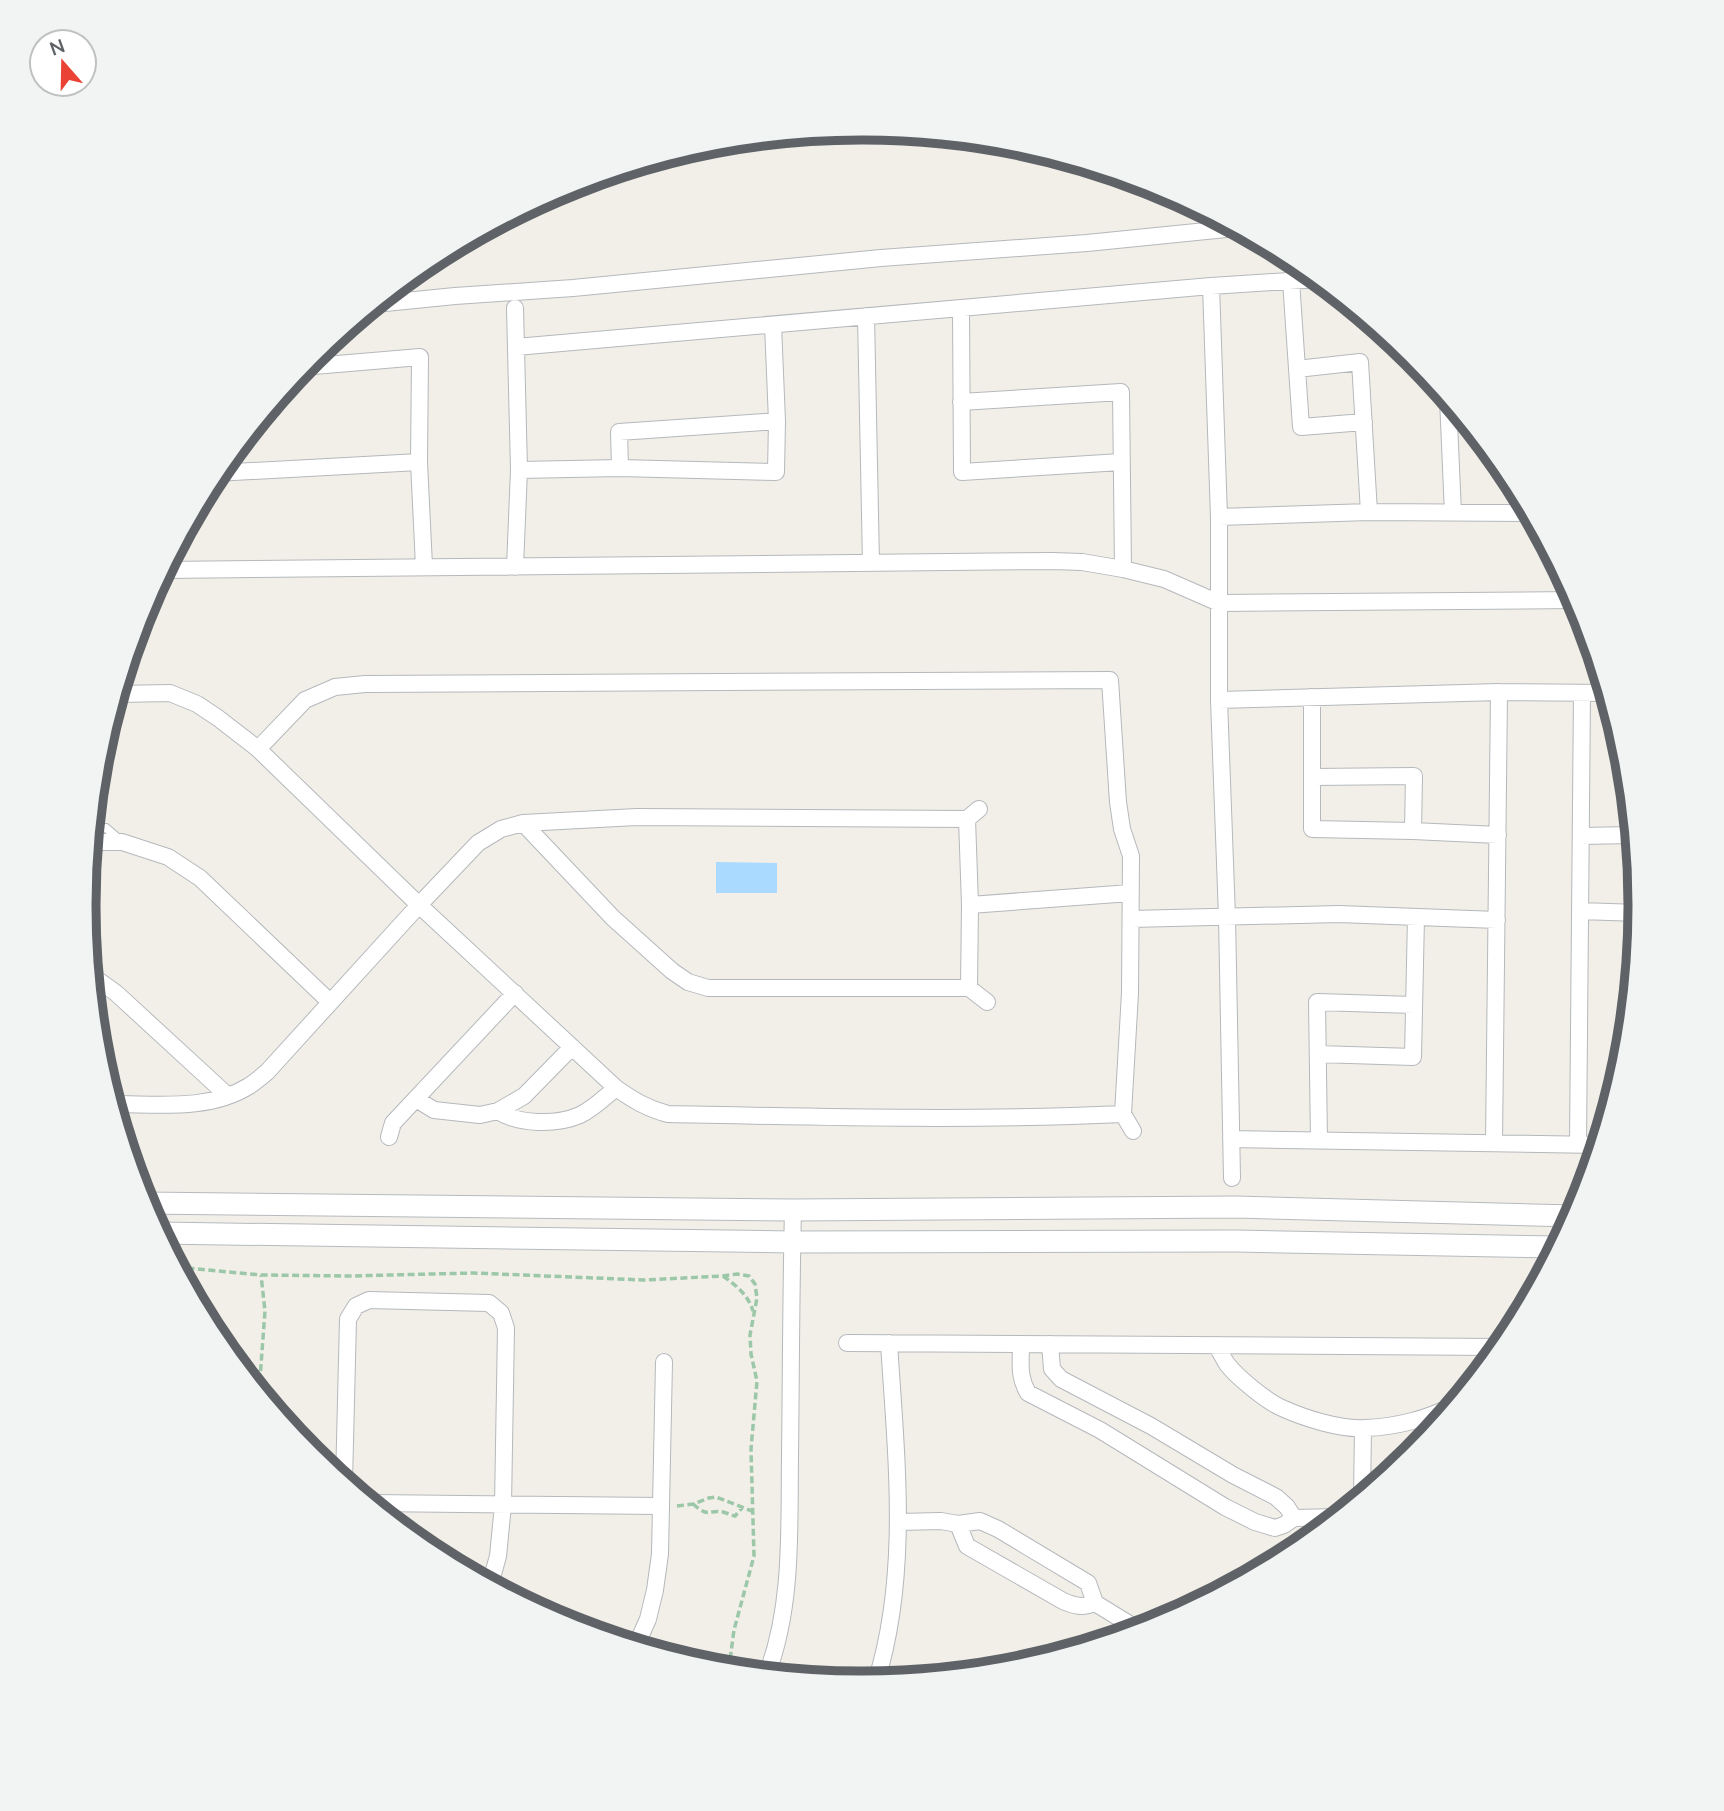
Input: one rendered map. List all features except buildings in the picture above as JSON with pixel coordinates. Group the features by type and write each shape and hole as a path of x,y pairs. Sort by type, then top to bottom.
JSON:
{"street":[{"path":"391,302 1221,230"},
{"path":"516,347 961,307 1303,280"},
{"path":"1291,281 1301,427 1364,422"},
{"path":"1210,286 1219,517 1219,700 1232,1178"},
{"path":"961,307 962,472 1121,462"},
{"path":"515,308 519,470 515,566"},
{"path":"866,316 871,563"},
{"path":"519,470 620,468 776,472 773,325"},
{"path":"320,366 420,357 419,462 424,566"},
{"path":"1297,369 1360,362 1369,512"},
{"path":"961,402 1121,392 1123,569"},
{"path":"1449,414 1454,513"},
{"path":"620,468 619,432 777,421"},
{"path":"231,472 419,462"},
{"path":"1219,517 1369,512 1519,513"},
{"path":"174,570 1052,561 1082,562 1164,579 1219,603 1564,600"},
{"path":"258,750 305,700 335,687 365,684 1110,680 1118,802 1122,829 1131,856 1130,993 1123,1114 1133,1131"},
{"path":"1219,700 1499,692 1598,693"},
{"path":"1494,1143 1499,692"},
{"path":"126,694 170,693 197,704 218,718 258,750 419,905 616,1088 649,1109 668,1114 932,1118 1042,1118 1123,1114"},
{"path":"1577,1144 1582,693"},
{"path":"1312,697 1312,829 1498,835"},
{"path":"1312,777 1414,776 1413,831"},
{"path":"122,1104 182,1105 206,1102 248,1087 267,1072 478,843 501,829 523,823 637,817 973,814 969,988"},
{"path":"523,823 613,918 688,982 708,988 969,988 987,1002"},
{"path":"1581,836 1624,835"},
{"path":"99,842 122,842 168,857 200,878 330,1002"},
{"path":"970,905 1130,893"},
{"path":"1580,911 1628,913"},
{"path":"1131,919 1339,914 1497,920"},
{"path":"1318,1054 1413,1057 1416,917"},
{"path":"101,982 228,1096"},
{"path":"389,1137 393,1123 515,993"},
{"path":"1319,1140 1317,1002 1414,1005"},
{"path":"416,1099 434,1110 480,1115 498,1111 524,1096 572,1047"},
{"path":"498,1111 510,1119 559,1121 581,1115 616,1088"},
{"path":"1231,1139 1590,1144"},
{"path":"157,1203 793,1210 1236,1207 1562,1216"},
{"path":"769,1666 778,1640 786,1591 793,1210"},
{"path":"170,1233 792,1242 1236,1241 1547,1247"},
{"path":"344,1469 348,1319 356,1306 369,1300 489,1303 501,1313 506,1328 503,1505 498,1556 492,1576"},
{"path":"848,1343 1216,1345 1484,1352"},
{"path":"881,1671 890,1631 898,1522 889,1343"},
{"path":"1021,1344 1020,1374 1028,1393 1100,1430 1225,1507 1255,1522 1275,1528 1294,1518 1322,1517"},
{"path":"1050,1344 1052,1369 1061,1380 1151,1426 1233,1475 1276,1497 1294,1518"},
{"path":"1216,1345 1227,1364 1240,1378 1279,1407 1334,1425 1363,1429 1434,1414"},
{"path":"640,1638 648,1619 660,1554 664,1362"},
{"path":"1362,1485 1363,1429"},
{"path":"384,1503 661,1506"},
{"path":"898,1522 941,1521 958,1524 980,1521 1088,1583 1095,1603 1128,1623"},
{"path":"958,1524 967,1546 1063,1601 1077,1607 1095,1603"}],"lane":[{"path":"101,828 112,832 122,842"}],"path":[{"path":"188,1268 261,1275 474,1273 644,1280 737,1274 749,1276 755,1284 757,1298 750,1335 757,1381 751,1449 754,1556 734,1630 730,1660"},
{"path":"260,1379 265,1311 261,1275"},
{"path":"723,1276 737,1286 749,1300 754,1314"},
{"path":"661,1506 693,1504 716,1497 752,1511"},
{"path":"693,1504 708,1514 722,1512 730,1516 735,1516 742,1508"}],"water":[{"path":"716,862 777,863 777,893 716,893"}]}
